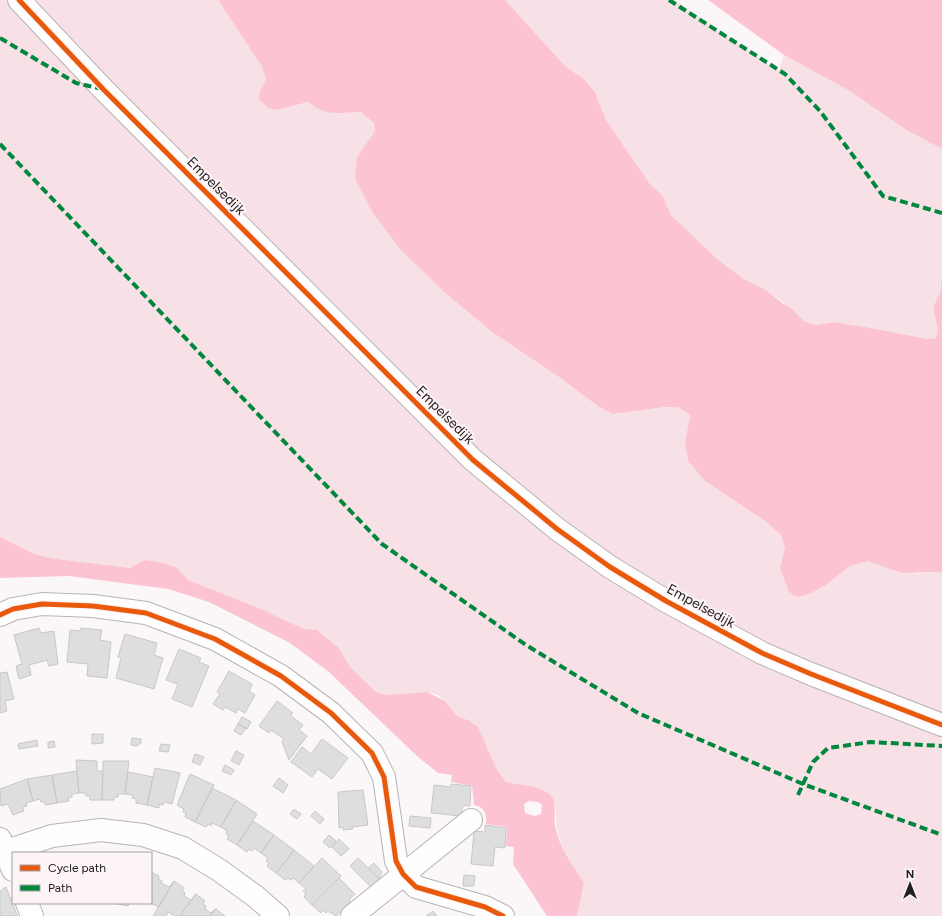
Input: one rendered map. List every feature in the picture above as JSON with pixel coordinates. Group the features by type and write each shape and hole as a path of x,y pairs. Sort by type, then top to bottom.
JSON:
{"street":[{"name":"Empelsedijk","path":"20,0 115,101 473,460 557,529 610,566 666,601 762,653 824,680 942,725"},
{"path":"0,615 13,609 42,604 93,606 146,613 215,639 281,676 331,713 372,753 384,777 396,861 403,874 416,887 486,907 502,916"},
{"path":"352,916 471,820"},
{"path":"5,853 52,836 101,830 143,835 183,848 213,866 255,896 278,916"},
{"path":"27,904 32,916"}],"shaded area":[{"path":"0,0 10,0 596,564 942,729 942,916 577,916 584,883 567,855 559,838 556,806 516,784 506,782 497,770 487,747 468,720 458,717 438,695 427,692 386,695 376,692 350,667 339,648 317,630 304,629 261,609 188,580 177,568 144,560 130,568 49,558 35,554 0,537"},
{"path":"29,0 218,0 262,67 266,79 260,91 277,110 308,102 327,112 361,112 374,123 375,131 357,157 399,248 444,292 492,332 559,377 599,407 613,414 665,407 678,407 690,415 685,443 688,461 781,535 785,548 780,568 811,593 826,585 850,566 868,561 917,574 942,573 942,718 758,644 606,555 476,453"},
{"path":"218,0 505,0 565,66 585,80 595,92 606,120 649,183 662,195 671,215 716,258 742,278 766,290 782,303 790,307 804,321 816,325 834,322 928,339 936,338 938,331 933,307 940,293 942,275 942,573 902,573 868,561 850,566 826,585 811,593 798,597 789,592 780,568 785,548 781,535 765,521 704,480 688,461 685,443 690,415 678,407 665,407 613,414 599,407 559,377 492,332 444,292 399,248 373,213 355,178 357,157 375,131 374,123 361,112 327,112 308,102 277,110 268,108 259,99 260,91 266,79 262,67"},
{"path":"505,0 674,0 779,71 784,55 848,90 908,131 942,149 942,275 940,293 933,307 938,331 937,338 928,339 834,322 816,325 804,321 790,307 766,290 742,278 716,258 671,215 662,195 649,183 606,120 595,92 585,80 565,66"},
{"path":"708,0 942,0 942,149 908,131 848,90 784,55"},
{"path":"0,537 35,554 49,558 130,568 144,560 164,563 177,568 188,580 261,609 304,629 317,630 339,648 350,667 376,692 386,695 427,692 445,701 458,717 468,720 478,727 497,770 506,782 538,788 551,796 555,804 555,825 559,840 566,855 584,883 577,916 547,916 513,864 514,847 506,846 507,827 486,824 486,817 483,809 474,805 472,786 451,782 452,775 438,773 417,756 329,672 290,643 209,602 168,589 69,576 0,578","holes":["529,801 538,802 542,805 541,814 535,816 525,813 524,804"]}],"building":[{"path":"39,628 41,633 54,631 58,664 49,666 47,660 29,665 31,675 19,679 16,666 22,664 14,635"},
{"path":"81,628 102,630 100,640 111,642 107,678 87,676 88,664 67,662 70,630 80,631"},
{"path":"125,634 157,643 154,655 163,658 154,689 116,678 121,658 118,657"},
{"path":"179,649 201,658 199,662 209,666 192,707 172,699 178,684 166,680"},
{"path":"229,671 252,684 249,691 255,695 245,713 238,709 236,713 225,707 223,710 213,704 220,694 217,692"},
{"path":"7,672 14,699 5,701 7,711 0,713 0,673"},
{"path":"277,701 293,713 290,715 303,725 299,730 307,736 289,760 282,742 284,739 271,730 269,733 259,726"},
{"path":"242,717 251,722 247,729 238,724"},
{"path":"238,724 246,728 241,735 234,731"},
{"path":"92,734 103,734 103,743 92,744"},
{"path":"132,738 141,739 141,743 137,746 131,745"},
{"path":"322,739 348,758 332,779 318,769 312,777 291,762 302,747 311,754"},
{"path":"37,740 38,746 19,749 18,744"},
{"path":"54,741 55,747 48,748 48,742"},
{"path":"161,744 170,745 168,752 159,751"},
{"path":"236,751 244,755 239,765 231,761"},
{"path":"195,754 204,757 200,765 192,762"},
{"path":"76,760 97,761 97,771 103,771 102,800 90,800 90,796 86,796 86,793 79,793"},
{"path":"103,761 129,761 125,794 118,794 118,797 114,797 114,800 102,800"},
{"path":"225,765 234,770 231,775 222,771"},
{"path":"155,768 180,773 172,804 164,802 163,805 159,804 159,808 147,805"},
{"path":"77,771 79,793 72,794 72,797 68,798 69,801 57,803 52,775"},
{"path":"128,772 153,777 147,805 136,803 136,799 132,798 133,795 125,794"},
{"path":"190,774 214,785 195,822 185,817 186,813 183,812 184,809 177,805"},
{"path":"52,775 57,803 45,805 45,802 41,802 40,799 33,801 27,779"},
{"path":"279,778 288,785 283,793 273,786"},
{"path":"27,779 33,801 26,803 27,806 23,807 24,811 13,815 8,804 1,806 0,789"},
{"path":"451,784 471,786 470,806 463,805 461,816 431,813 434,785 451,787"},
{"path":"212,788 236,800 221,827 212,823 211,826 208,824 206,827 195,822"},
{"path":"363,790 368,825 352,827 353,829 343,830 343,827 339,828 338,792"},
{"path":"236,800 257,814 237,845 227,839 229,836 226,834 227,831 221,827"},
{"path":"294,809 301,814 297,819 290,814"},
{"path":"315,811 324,819 320,824 311,816"},
{"path":"410,816 431,818 430,828 409,826"},
{"path":"253,821 274,835 261,853 254,848 252,851 249,849 247,852 237,845"},
{"path":"485,825 506,828 505,848 495,847 493,866 471,864 474,831 485,832"},
{"path":"274,835 294,850 276,873 267,866 269,863 266,861 268,858 261,853"},
{"path":"329,835 336,841 330,848 323,842"},
{"path":"339,839 349,849 341,856 332,847"},
{"path":"294,850 314,866 299,883 293,878 291,880 288,878 285,880 276,873"},
{"path":"322,858 341,876 312,905 304,897 306,894 303,891 306,889 299,883"},
{"path":"358,858 379,879 371,887 350,866"},
{"path":"374,863 382,872 379,879 368,868"},
{"path":"152,872 159,876 158,879 162,881 161,883 169,887 174,881 159,907 152,904"},
{"path":"464,875 475,876 474,886 463,886"},
{"path":"339,878 355,894 349,900 351,903 336,916 328,911 326,913 323,910 321,913 312,905"},
{"path":"174,881 184,888 182,891 185,893 184,896 191,900 196,894 180,916 175,916 168,912 166,916 153,916"},
{"path":"6,887 18,916 0,916 0,891"},
{"path":"196,894 205,901 203,904 206,906 205,909 211,913 216,908 210,916 180,916"},
{"path":"118,904 129,904 128,906"},
{"path":"216,909 225,916 210,916"},
{"path":"433,911 437,916 426,916"}],"marked path":[{"path":"669,0 785,74 820,111 883,196 942,213"},
{"path":"0,38 76,83 102,89"},
{"path":"0,144 382,544 526,645 638,713 803,784 942,835"},
{"path":"798,795 813,762 828,748 871,742 942,746"}],"cycle path":[{"path":"19,0 104,90 473,460 557,529 610,567 666,601 762,653 811,674 942,725"},
{"path":"0,615 13,609 42,604 93,606 146,613 215,639 281,676 331,713 372,753 384,777 396,861 403,874 416,887 485,907 503,916"}]}
